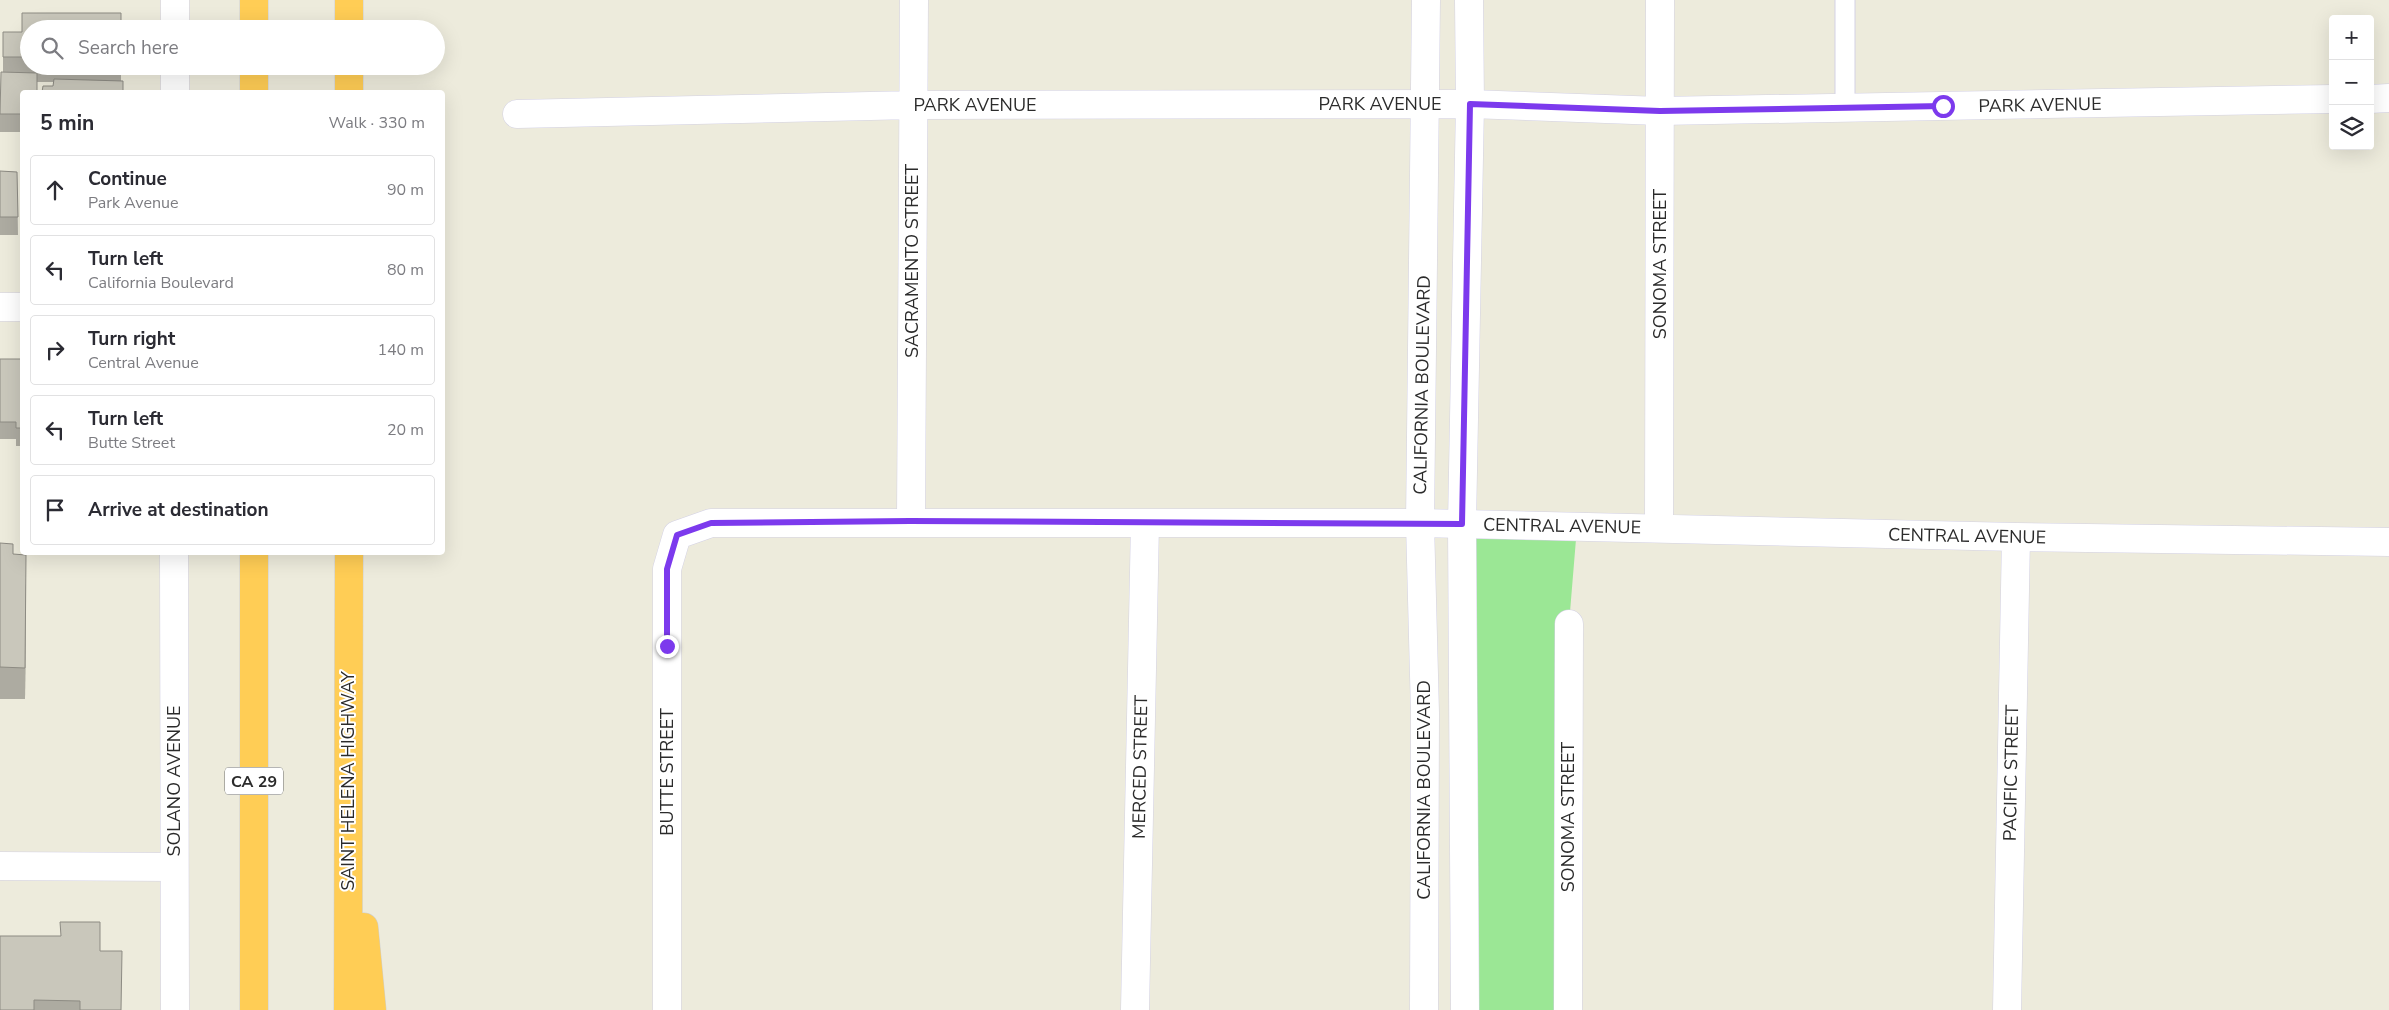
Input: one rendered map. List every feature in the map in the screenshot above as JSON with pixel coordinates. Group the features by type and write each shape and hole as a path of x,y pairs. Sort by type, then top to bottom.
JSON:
{"highway":[{"path":"254,0 254,20"},
{"path":"349,0 349,20"},
{"path":"254,75 254,90"},
{"path":"349,75 349,90"},
{"name":"CA 29","path":"254,555 254,1010"},
{"name":"SAINT HELENA HIGHWAY","path":"348,555 348,1010"},
{"path":"348,753 372,1010"}],"street":[{"path":"175,0 175,20"},
{"name":"SACRAMENTO STREET","path":"910,521 914,0"},
{"name":"CALIFORNIA BOULEVARD","path":"1424,1010 1425,713 1420,523 1426,0"},
{"path":"1464,1010 1462,524 1470,104 1469,0"},
{"name":"SONOMA STREET","path":"1659,528 1660,0"},
{"path":"175,75 175,90"},
{"path":"2374,99 2389,98"},
{"name":"PARK AVENUE","path":"517,114 913,105 1470,104 1660,111 2329,99"},
{"path":"0,307 20,307"},
{"name":"CENTRAL AVENUE","path":"677,535 711,523 910,521 1146,524 1420,523 2016,537 2389,542"},
{"name":"MERCED STREET","path":"1135,1010 1146,524"},
{"name":"BUTTE STREET","path":"667,1010 667,569 677,535"},
{"name":"PACIFIC STREET","path":"2007,1010 2016,537"},
{"name":"SOLANO AVENUE","path":"174,555 176,1010"},
{"name":"SONOMA STREET","path":"1568,1010 1569,624"},
{"path":"0,866 174,867"}],"lane":[{"path":"1845,0 1845,108"}],"green space":[{"path":"1462,524 1577,527 1569,624 1568,1010 1465,1010"}],"building":[{"path":"22,13 121,13 121,20 22,20"},
{"path":"3,32 20,32 20,57 3,57"},
{"path":"1,72 37,75 37,90 20,90 20,114 0,114"},
{"path":"54,79 123,81 123,90 42,90 43,86 53,86"},
{"path":"0,171 17,172 18,217 0,217"},
{"path":"0,359 20,359 20,428 16,428 16,422 0,422"},
{"path":"0,543 13,544 13,554 26,555 25,668 0,667"},
{"path":"60,922 100,922 100,951 122,951 121,1010 80,1010 80,1001 34,1000 34,1010 0,1010 0,936 61,936"}],"route":[{"path":"667,646 667,569 677,535 711,523 910,521 1146,524 1462,524 1470,104 1660,111 1943,106"}]}
